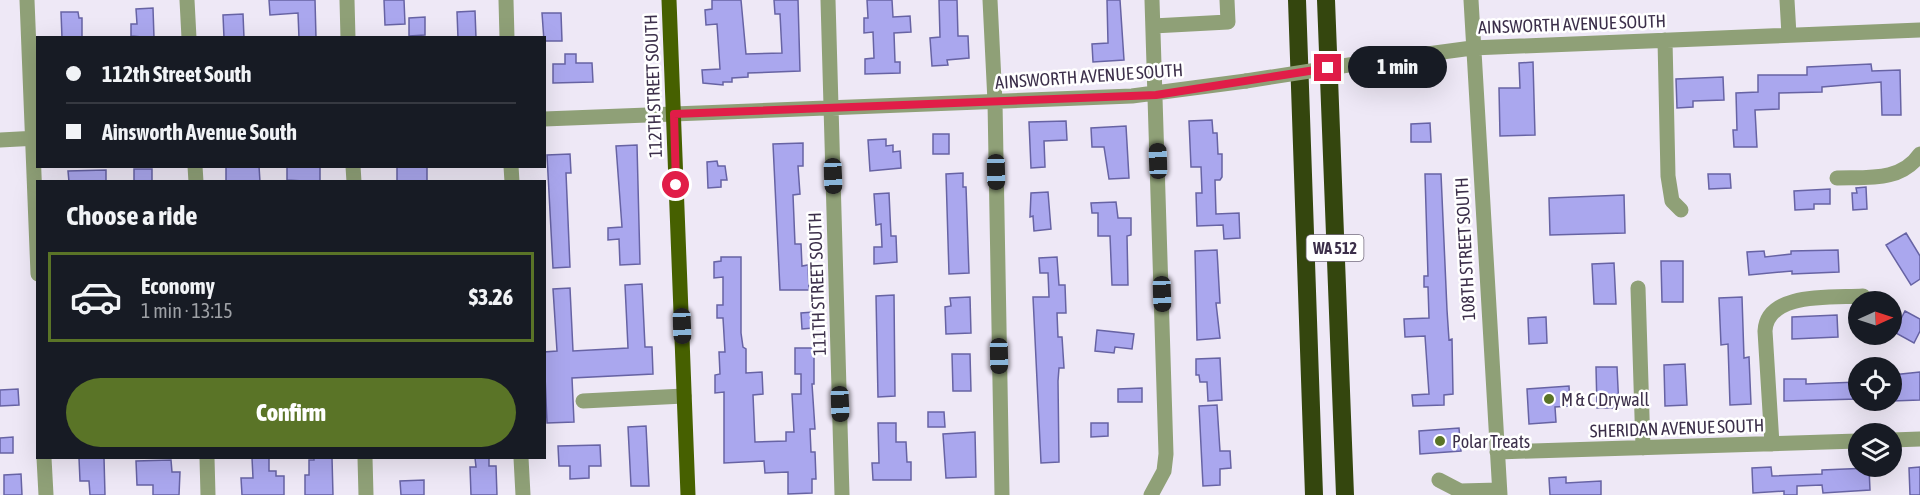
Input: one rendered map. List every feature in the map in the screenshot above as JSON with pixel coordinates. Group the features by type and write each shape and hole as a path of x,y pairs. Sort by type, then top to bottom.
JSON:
{"highway":[{"name":"WA 512","path":"1297,0 1314,495"},
{"name":"WA 512","path":"1326,0 1345,495"}],"main road":[{"name":"112TH STREET SOUTH","path":"669,0 688,495"}],"street":[{"path":"27,0 36,183"},
{"path":"187,0 189,36"},
{"path":"347,0 348,36"},
{"path":"506,0 507,36"},
{"name":"111TH STREET SOUTH","path":"828,0 843,495"},
{"path":"990,0 995,102 1002,495"},
{"path":"1151,495 1164,471 1166,454 1152,0"},
{"path":"1153,26 1228,22 1227,0"},
{"name":"108TH STREET SOUTH","path":"1471,0 1499,492"},
{"path":"1788,0 1789,35"},
{"name":"AINSWORTH AVENUE SOUTH","path":"546,119 1156,95 1473,48 1920,30"},
{"path":"1665,40 1668,176 1672,201 1681,210"},
{"path":"0,140 35,138"},
{"path":"1837,178 1896,175 1910,167 1920,154"},
{"path":"1638,288 1643,448"},
{"path":"1772,444 1765,324 1769,315 1779,306 1798,300 1848,297"},
{"path":"583,401 684,396"},
{"path":"1902,440 1920,439"},
{"name":"SHERIDAN AVENUE SOUTH","path":"1497,452 1848,441"},
{"path":"44,459 46,495"},
{"path":"207,459 208,495"},
{"path":"365,459 366,495"},
{"path":"521,459 523,495"},
{"path":"1439,480 1460,491 1499,492"}],"building":[{"path":"269,0 315,0 316,36 299,36 298,13 270,15"},
{"path":"384,0 404,0 405,24 385,25"},
{"path":"712,0 741,0 746,54 782,53 780,14 775,14 774,0 798,0 800,71 748,73 748,77 732,78 732,82 723,82 723,85 703,83 702,70 720,69 717,24 706,25 705,10 712,9"},
{"path":"867,0 892,0 893,17 910,16 911,32 894,33 895,62 900,62 900,73 865,74 865,59 874,58 873,32 864,33 864,18 868,18"},
{"path":"939,0 957,0 958,36 968,36 969,58 947,60 948,65 932,66 930,38 940,37"},
{"path":"1107,0 1120,0 1124,60 1093,62 1092,44 1108,43"},
{"path":"153,8 154,36 131,36 131,24 137,24 136,9"},
{"path":"475,11 476,36 458,36 457,12"},
{"path":"61,12 78,12 79,18 82,18 82,36 62,36"},
{"path":"542,13 561,13 562,41 546,41 546,36 544,36"},
{"path":"243,14 244,36 224,36 223,15"},
{"path":"425,17 425,35 409,36 409,18"},
{"path":"565,54 576,54 576,63 592,63 593,82 553,83 553,64 565,64"},
{"path":"1533,62 1535,135 1500,136 1499,88 1520,88 1519,63"},
{"path":"1871,64 1872,71 1900,70 1901,115 1882,115 1881,82 1822,87 1822,92 1779,93 1779,109 1755,110 1757,147 1734,147 1733,130 1737,130 1736,93 1758,92 1758,75 1807,75 1807,67"},
{"path":"1723,77 1724,100 1693,101 1693,107 1677,108 1676,79"},
{"path":"1212,120 1213,133 1217,133 1218,154 1222,154 1222,177 1220,180 1215,180 1216,214 1239,213 1240,238 1224,239 1223,225 1197,226 1196,193 1202,193 1201,167 1191,167 1189,121"},
{"path":"1066,121 1067,140 1044,141 1045,167 1031,168 1029,122"},
{"path":"1430,123 1431,142 1411,142 1411,124"},
{"path":"1126,126 1129,178 1109,179 1104,147 1092,147 1091,128"},
{"path":"933,134 949,134 949,154 933,154"},
{"path":"886,139 886,146 893,145 893,152 900,151 901,168 870,171 868,140"},
{"path":"803,143 803,166 798,166 800,194 793,195 795,244 801,244 802,266 808,265 809,290 780,290 773,144"},
{"path":"637,145 640,264 620,265 619,239 608,240 608,228 622,227 616,146"},
{"path":"570,154 571,173 566,173 570,267 553,268 547,155"},
{"path":"717,161 718,166 725,166 727,180 721,180 721,187 708,188 707,162"},
{"path":"226,168 259,168 260,180 226,180"},
{"path":"287,168 320,168 320,180 287,180"},
{"path":"397,168 427,168 427,180 397,180"},
{"path":"134,169 152,169 152,180 134,180"},
{"path":"106,170 106,180 69,180 68,171"},
{"path":"963,173 963,187 966,187 969,273 949,274 946,174"},
{"path":"1425,174 1441,174 1449,340 1452,339 1453,394 1444,395 1444,405 1413,406 1412,395 1429,394 1425,336 1405,337 1404,319 1429,318 1428,287 1424,287 1424,276 1428,276"},
{"path":"1708,174 1730,174 1731,188 1709,189"},
{"path":"1866,187 1867,209 1853,210 1852,193 1857,193 1856,188"},
{"path":"1830,189 1830,204 1814,204 1814,209 1795,210 1794,191"},
{"path":"1048,192 1051,229 1034,231 1033,216 1030,217 1031,193"},
{"path":"889,193 891,236 896,236 897,262 874,264 874,247 882,247 881,224 876,225 874,194"},
{"path":"1624,195 1625,233 1550,235 1549,198"},
{"path":"1116,202 1118,218 1131,218 1131,235 1127,236 1128,285 1112,285 1110,236 1098,236 1098,213 1092,213 1091,203"},
{"path":"1906,233 1920,256 1920,279 1911,285 1886,245"},
{"path":"1217,250 1220,303 1216,303 1220,338 1197,340 1195,251"},
{"path":"1838,250 1839,272 1792,274 1792,271 1749,275 1747,252 1764,251 1765,257 1791,254 1791,251"},
{"path":"721,257 741,257 741,333 743,347 746,349 746,373 762,372 763,394 753,395 755,442 786,441 786,432 794,432 792,394 801,394 801,374 795,374 795,348 814,348 814,384 812,384 815,429 810,429 811,452 815,452 816,479 812,479 812,493 788,494 788,472 765,473 764,461 724,463 724,392 715,393 715,375 720,374 719,352 725,352 723,318 717,318 717,305 723,305 723,277 714,278 714,262 721,261"},
{"path":"1057,257 1059,285 1065,285 1066,313 1057,313 1058,337 1062,337 1064,368 1059,368 1058,381 1059,462 1041,463 1033,297 1049,297 1048,273 1040,273 1039,258"},
{"path":"1661,261 1683,261 1683,302 1662,302"},
{"path":"1614,263 1616,304 1594,304 1592,264"},
{"path":"642,284 645,347 652,347 653,374 572,378 574,422 547,423 546,352 557,351 553,289 570,288 573,351 628,348 625,285"},
{"path":"894,295 895,396 878,397 876,296"},
{"path":"970,297 971,333 946,334 945,307 951,306 950,298"},
{"path":"1742,297 1744,358 1749,357 1751,404 1730,405 1728,344 1721,345 1719,298"},
{"path":"1905,311 1920,319 1920,331 1914,343 1902,336 1902,317"},
{"path":"813,312 813,328 802,329 801,313"},
{"path":"1837,315 1838,337 1792,339 1792,317"},
{"path":"1546,317 1547,343 1529,344 1528,318"},
{"path":"1097,330 1134,334 1132,349 1115,347 1114,353 1095,351"},
{"path":"952,354 970,354 971,391 953,391"},
{"path":"1220,358 1222,400 1208,401 1207,382 1200,382 1199,375 1196,375 1196,359"},
{"path":"1685,364 1687,405 1665,406 1664,365"},
{"path":"1596,367 1617,367 1619,408 1597,408"},
{"path":"1920,372 1920,400 1902,401 1902,374"},
{"path":"1784,379 1806,379 1806,384 1848,382 1848,399 1784,401"},
{"name":"M & C Drywall","path":"1569,386 1570,406 1555,407 1556,422 1529,424 1527,389"},
{"path":"1142,388 1142,402 1118,402 1118,389"},
{"path":"18,389 19,405 0,406 0,390"},
{"path":"1217,405 1220,451 1230,451 1231,468 1220,469 1220,485 1203,486 1199,406"},
{"path":"928,412 944,412 945,427 928,427"},
{"path":"878,423 896,423 896,442 906,442 907,462 911,462 911,480 873,480 872,463 879,463"},
{"path":"1091,423 1108,423 1108,436 1091,437"},
{"path":"646,426 649,486 631,486 628,427"},
{"name":"Polar Treats","path":"1459,428 1461,451 1420,454 1419,431"},
{"path":"975,432 976,477 946,478 943,434"},
{"path":"13,437 13,453 0,453 0,438"},
{"path":"600,445 601,466 589,466 589,478 570,479 570,466 559,466 558,446"},
{"path":"79,459 104,459 105,495 90,495 89,481 80,481"},
{"path":"252,459 269,459 269,471 276,471 276,476 284,476 284,495 242,495 241,478 253,478"},
{"path":"332,459 333,495 305,495 305,475 309,475 309,460"},
{"path":"475,459 489,459 489,466 496,466 497,495 471,495 470,467 476,467"},
{"path":"171,460 172,472 180,472 179,495 153,495 153,485 137,485 136,461"},
{"path":"1771,467 1772,476 1822,474 1822,470 1848,469 1848,477 1869,477 1870,490 1823,493 1822,485 1797,486 1797,495 1784,495 1784,491 1753,493 1752,468"},
{"path":"1920,467 1920,495 1910,495 1909,468"},
{"path":"21,474 22,495 4,495 4,475"},
{"path":"1566,477 1566,483 1601,481 1601,495 1550,495 1549,478"},
{"path":"424,480 424,495 401,495 400,481"}],"place":[{"name":"M & C Drywall","path":"1549,399"},
{"name":"Polar Treats","path":"1440,441"}],"route":[{"path":"676,185 674,114 1156,95 1328,68"}]}
